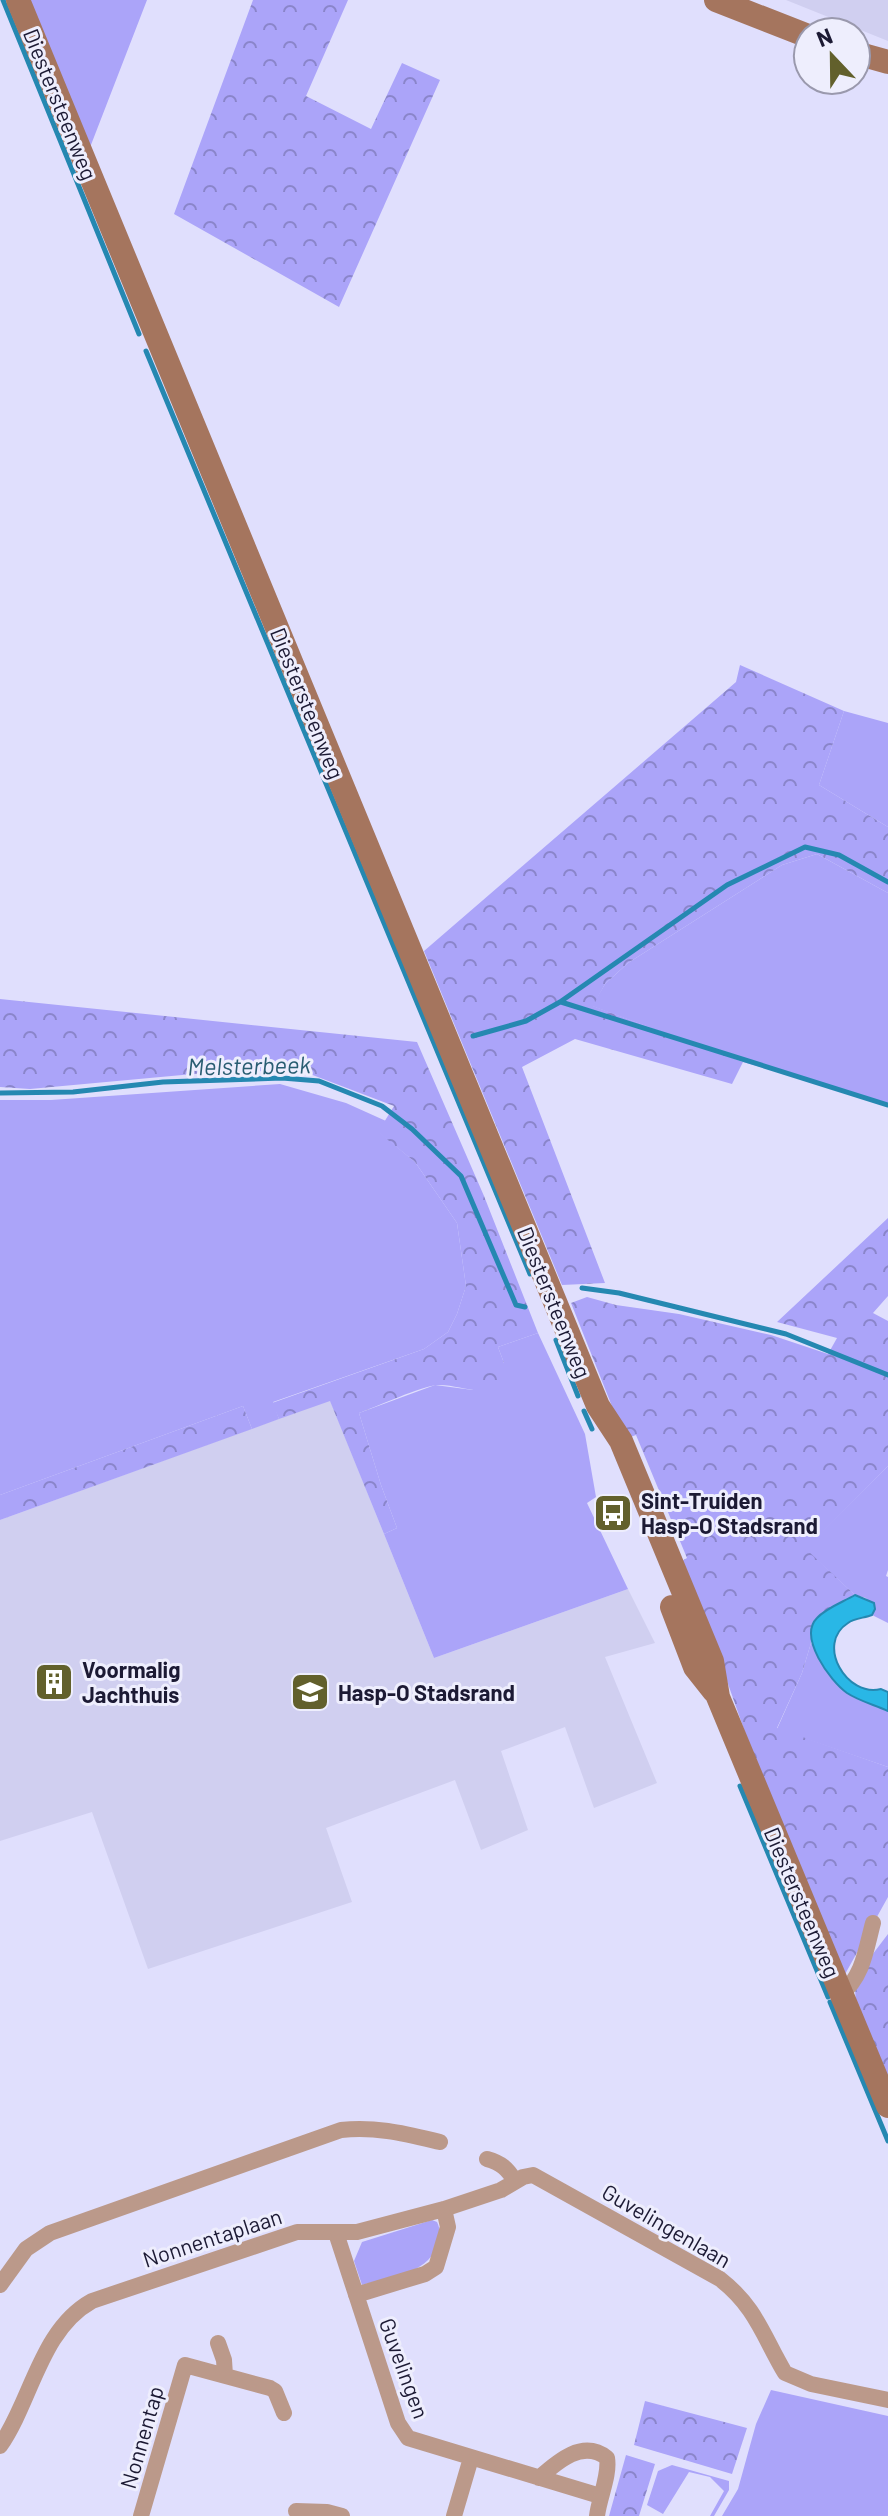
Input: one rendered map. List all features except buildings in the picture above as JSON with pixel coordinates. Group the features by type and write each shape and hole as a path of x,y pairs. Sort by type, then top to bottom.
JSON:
{"main road":[{"name":"Diestersteenweg","path":"18,0 598,1406 621,1441 712,1661 718,1697 888,2106"},
{"path":"716,0 792,30"}],"street":[{"path":"841,1994 854,1984 860,1972 873,1923"},
{"path":"0,2285 26,2249 50,2233 341,2130 364,2127 384,2129 440,2142"},
{"path":"487,2159 508,2169 515,2181"},
{"name":"Guvelingenlaan","path":"515,2181 533,2175 720,2279 739,2293 755,2314 785,2373 811,2384 888,2400"},
{"name":"Nonnentaplaan","path":"0,2446 23,2406 56,2334 80,2308 120,2291 297,2232 357,2232 444,2209 501,2190 515,2181"},
{"name":"Guvelingen","path":"356,2295 425,2274 436,2267 448,2227 444,2209"},
{"name":"Guvelingen","path":"336,2233 398,2423 408,2438 600,2496"},
{"path":"218,2343 225,2375"},
{"name":"Nonnentap","path":"141,2516 185,2365 275,2391 284,2413"},
{"path":"539,2478 557,2462 586,2448 600,2452 607,2458 608,2467 597,2516"},
{"path":"454,2516 471,2458"},
{"path":"296,2511 342,2516"}],"shaded area":[{"path":"786,0 888,0 888,41 872,35 872,16 826,16"},
{"name":"Hasp-O Stadsrand","path":"330,1400 434,1658 628,1589 655,1643 605,1657 657,1783 594,1808 565,1727 501,1751 528,1830 481,1850 455,1780 326,1828 352,1902 148,1969 92,1812 0,1841 0,1520"}],"green space":[{"path":"30,0 147,0 89,150"},
{"path":"253,0 348,0 306,96 371,129 402,63 440,80 339,307 174,214"},
{"path":"740,665 844,711 819,785 888,827 888,893 817,854 782,865 628,963 605,984 593,1006 743,1062 732,1084 575,1039 522,1067 605,1283 562,1285 424,951 736,682"},
{"path":"844,711 888,723 888,827 819,785"},
{"path":"817,854 888,893 888,1104 743,1062 592,1006 605,984 628,963 782,865"},
{"path":"0,999 417,1042 484,1196 538,1333 498,1347 504,1363 503,1380 495,1386 471,1390 446,1385 430,1386 359,1413 397,1528 384,1534 330,1401 279,1419 272,1403 424,1349 448,1332 457,1314 466,1286 457,1223 415,1162 378,1132 394,1106 310,1074 267,1071 215,1072 30,1089 0,1087"},
{"path":"280,1084 346,1103 386,1121 379,1132 415,1162 457,1223 466,1286 448,1332 424,1349 273,1402 279,1419 252,1429 243,1406 0,1495 0,1100 51,1100"},
{"path":"888,1218 888,1296 873,1313 888,1321 888,1466 806,1549 855,1595 818,1617 811,1627 811,1643 802,1673 777,1728 888,1767 888,1897 844,1976 753,1755 715,1647 677,1564 687,1558 636,1435 625,1439 571,1303 587,1297 616,1305 679,1314 771,1335 828,1354 837,1338 777,1322"},
{"path":"538,1333 585,1434 596,1497 587,1503 628,1589 434,1658 384,1534 397,1528 359,1413 435,1385 473,1390 504,1363 498,1347"},
{"path":"243,1406 252,1429 0,1520 0,1495"},
{"path":"888,1466 888,1623 872,1615 875,1609 866,1598 855,1595 805,1549"},
{"path":"811,1643 835,1682 850,1694 874,1705 888,1699 888,1767 777,1729 802,1673"},
{"path":"888,1934 888,2083 856,2008 855,1986 869,1959"},
{"path":"432,2220 437,2222 439,2237 432,2256 416,2269 362,2285 354,2261 362,2242"},
{"path":"771,2390 888,2416 888,2516 722,2516 738,2489 756,2424"},
{"path":"645,2401 747,2428 732,2474 634,2445"},
{"path":"626,2455 655,2464 639,2516 609,2516"},
{"path":"672,2465 729,2481 729,2490 714,2516 710,2516 724,2491 710,2477 689,2472 663,2514 647,2505 658,2471"}],"water":[{"path":"855,1595 874,1603 875,1609 872,1615 850,1621 839,1632 834,1643 835,1655 847,1678 857,1685 868,1690 888,1692 888,1711 840,1687 825,1669 814,1647 812,1626 817,1618"}],"waterway":[{"path":"3,0 139,334"},
{"path":"146,351 530,1274"},
{"path":"473,1036 526,1021 560,1002 727,885 805,847 839,855 888,882"},
{"path":"561,1002 888,1105"},
{"name":"Melsterbeek","path":"0,1093 73,1092 163,1082 282,1078 319,1081 382,1106 412,1129 461,1176 516,1305 525,1307"},
{"name":"Melsterbeek","path":"582,1288 619,1293 786,1334 888,1375"},
{"path":"556,1340 578,1396"},
{"path":"584,1411 592,1429"},
{"path":"740,1786 828,1997"},
{"path":"830,2002 888,2141"}],"place":[{"name":"Sint-Truiden Hasp-O Stadsrand","path":"613,1513"},
{"name":"Voormalig Jachthuis","path":"54,1682"},
{"name":"Hasp-O Stadsrand","path":"310,1692"}]}
